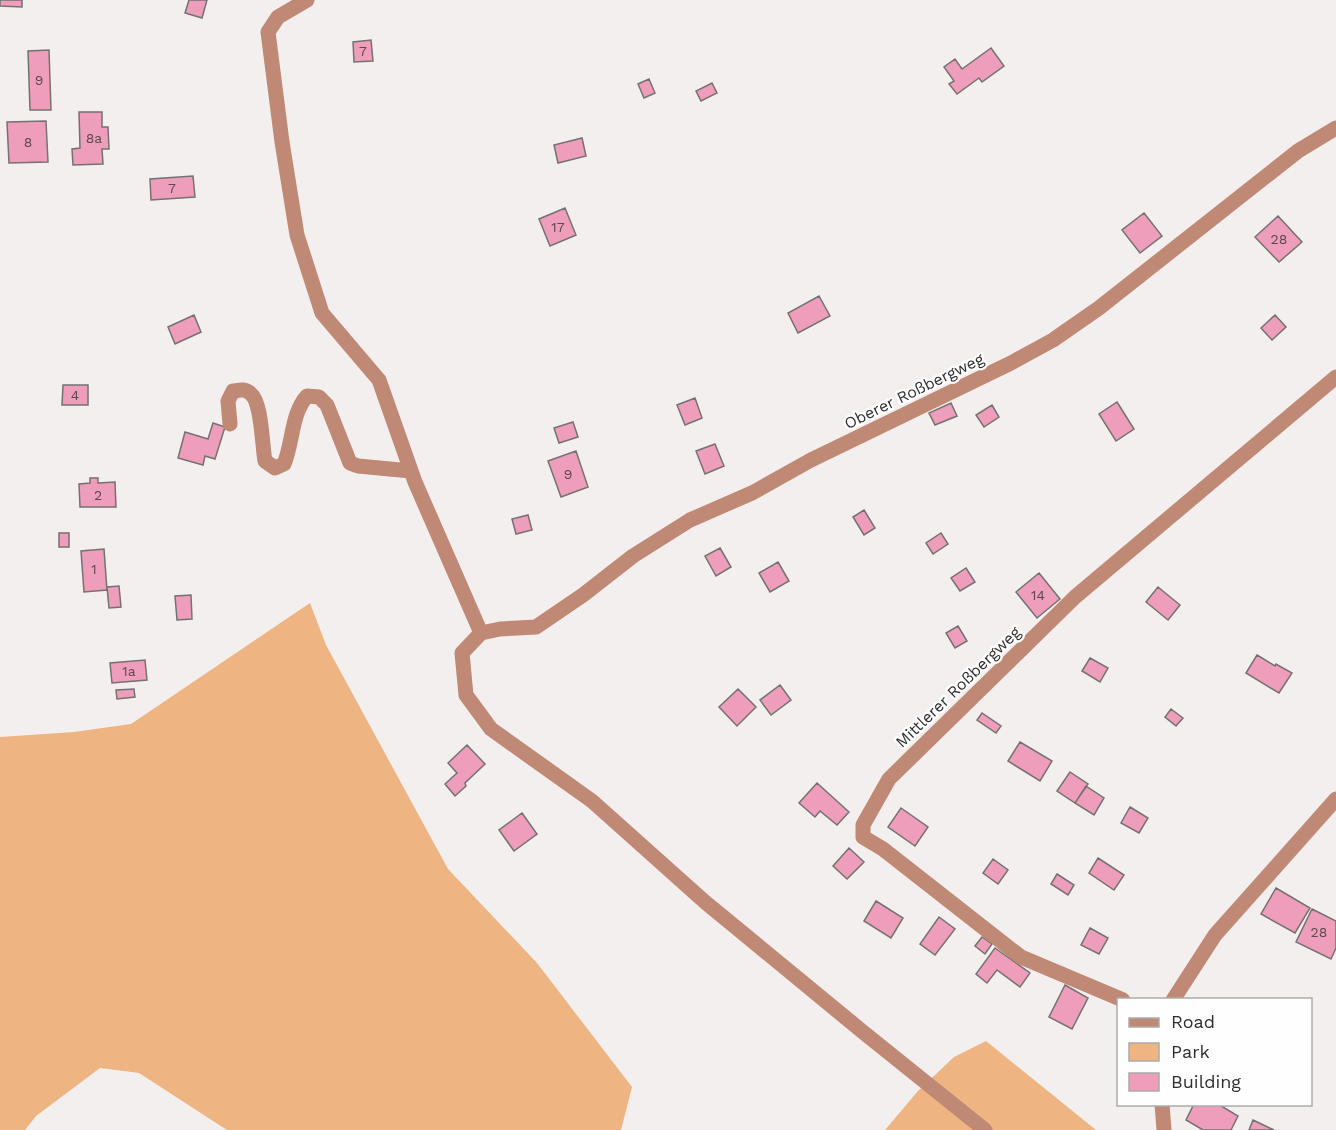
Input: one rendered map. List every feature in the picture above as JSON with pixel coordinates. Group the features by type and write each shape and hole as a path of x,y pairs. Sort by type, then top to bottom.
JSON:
{"street":[{"path":"307,0 278,17 268,32 297,235 322,313 378,380 411,471 481,633 462,653 466,695 490,729 592,801 723,916 986,1130"},
{"name":"Oberer Roßbergweg","path":"481,633 500,629 536,627 583,595 633,556 690,520 752,493 811,460 1011,363 1053,340 1099,308 1298,151 1336,128"},
{"name":"Mittlerer Roßbergweg","path":"1121,998 1021,957 884,849 863,837 863,825 889,779 1075,597 1336,377"},
{"path":"230,424 228,402 233,392 243,389 252,394 258,406 265,461 275,468 284,464 290,449 300,404 307,396 319,396 327,405 350,463 358,466 411,471"},
{"path":"1174,998 1215,935 1336,799"},
{"path":"1162,1106 1164,1130"}],"green space":[{"path":"310,603 326,645 448,869 537,963 632,1087 621,1130 227,1130 139,1073 100,1068 36,1116 25,1130 0,1130 0,737 74,732 131,724"},
{"path":"986,1041 1096,1130 885,1130 918,1091 954,1057"}],"building":[{"path":"0,0 22,0 22,7 0,6"},
{"path":"189,0 207,0 202,18 185,13"},
{"path":"371,40 373,61 354,62 353,42"},
{"path":"991,48 1004,66 982,82 979,78 957,94 949,84 954,81 944,67 955,59 962,69"},
{"path":"49,50 51,110 30,110 28,51"},
{"path":"649,79 655,93 644,98 638,84"},
{"path":"712,83 717,93 701,101 696,91"},
{"path":"79,112 102,112 102,127 108,127 109,149 102,149 103,164 73,165 72,149 80,148"},
{"path":"46,121 48,162 9,163 7,122"},
{"path":"582,138 586,156 558,163 554,145"},
{"path":"193,176 195,197 151,200 150,179"},
{"path":"565,208 576,235 550,246 539,219"},
{"path":"1144,213 1162,236 1140,253 1122,230"},
{"path":"1278,216 1302,242 1279,262 1255,237"},
{"path":"819,296 830,316 798,333 788,313"},
{"path":"194,315 201,332 175,344 168,327"},
{"path":"1275,315 1286,327 1272,340 1261,328"},
{"path":"63,385 88,385 88,405 62,405"},
{"path":"695,398 702,418 685,425 677,405"},
{"path":"1117,402 1134,429 1116,441 1099,414"},
{"path":"951,403 957,416 935,425 929,413"},
{"path":"992,405 999,417 984,427 976,415"},
{"path":"573,422 578,437 559,443 554,428"},
{"path":"213,423 225,427 215,459 205,456 203,465 178,458 185,432 208,439"},
{"path":"715,444 724,466 705,474 696,451"},
{"path":"576,451 588,487 561,497 548,461"},
{"path":"90,478 98,478 98,483 115,482 116,507 80,507 79,484 90,483"},
{"path":"864,510 875,528 864,535 853,517"},
{"path":"528,515 532,530 516,534 512,519"},
{"path":"59,533 69,533 69,547 59,547"},
{"path":"941,533 948,544 933,554 926,543"},
{"path":"720,548 731,567 716,576 705,556"},
{"path":"104,549 107,590 84,592 81,551"},
{"path":"778,562 789,581 770,592 759,573"},
{"path":"966,568 975,582 960,591 951,578"},
{"path":"1039,573 1060,599 1037,618 1016,592"},
{"path":"119,586 121,607 109,608 107,587"},
{"path":"1158,587 1180,605 1168,620 1146,602"},
{"path":"191,595 192,619 177,620 175,596"},
{"path":"958,626 967,641 955,648 946,633"},
{"path":"1257,655 1292,673 1279,693 1246,673"},
{"path":"1090,658 1108,668 1100,682 1082,671"},
{"path":"145,660 147,680 112,683 110,663"},
{"path":"780,685 791,700 771,715 760,700"},
{"path":"134,689 135,697 117,699 116,690"},
{"path":"738,689 756,707 737,726 719,707"},
{"path":"1171,709 1183,718 1176,726 1165,717"},
{"path":"982,713 1001,726 996,733 977,720"},
{"path":"1020,742 1052,761 1040,781 1008,761"},
{"path":"467,745 485,764 455,796 445,784 457,773 448,763"},
{"path":"1070,772 1088,784 1075,803 1057,791"},
{"path":"817,783 849,812 837,825 820,811 815,817 799,803"},
{"path":"1086,786 1104,798 1094,815 1075,803"},
{"path":"1130,807 1148,818 1139,833 1121,823"},
{"path":"901,808 928,827 915,846 888,827"},
{"path":"522,813 537,834 514,851 499,830"},
{"path":"849,848 864,862 847,879 833,866"},
{"path":"1098,858 1124,875 1114,890 1089,873"},
{"path":"993,859 1008,870 998,884 983,873"},
{"path":"1057,874 1074,885 1068,895 1051,884"},
{"path":"1276,888 1310,908 1295,933 1261,914"},
{"path":"876,901 903,918 891,938 864,921"},
{"path":"1312,909 1336,921 1336,948 1331,959 1296,942"},
{"path":"939,917 955,929 935,955 920,944"},
{"path":"1090,928 1108,938 1099,954 1081,945"},
{"path":"982,937 992,944 985,954 975,946"},
{"path":"995,948 1030,973 1020,987 997,970 987,983 976,974"},
{"path":"1065,985 1088,998 1072,1029 1049,1017"},
{"path":"1193,1106 1221,1106 1238,1116 1231,1130 1203,1130 1186,1120"},
{"path":"1253,1120 1274,1130 1249,1130"}]}
